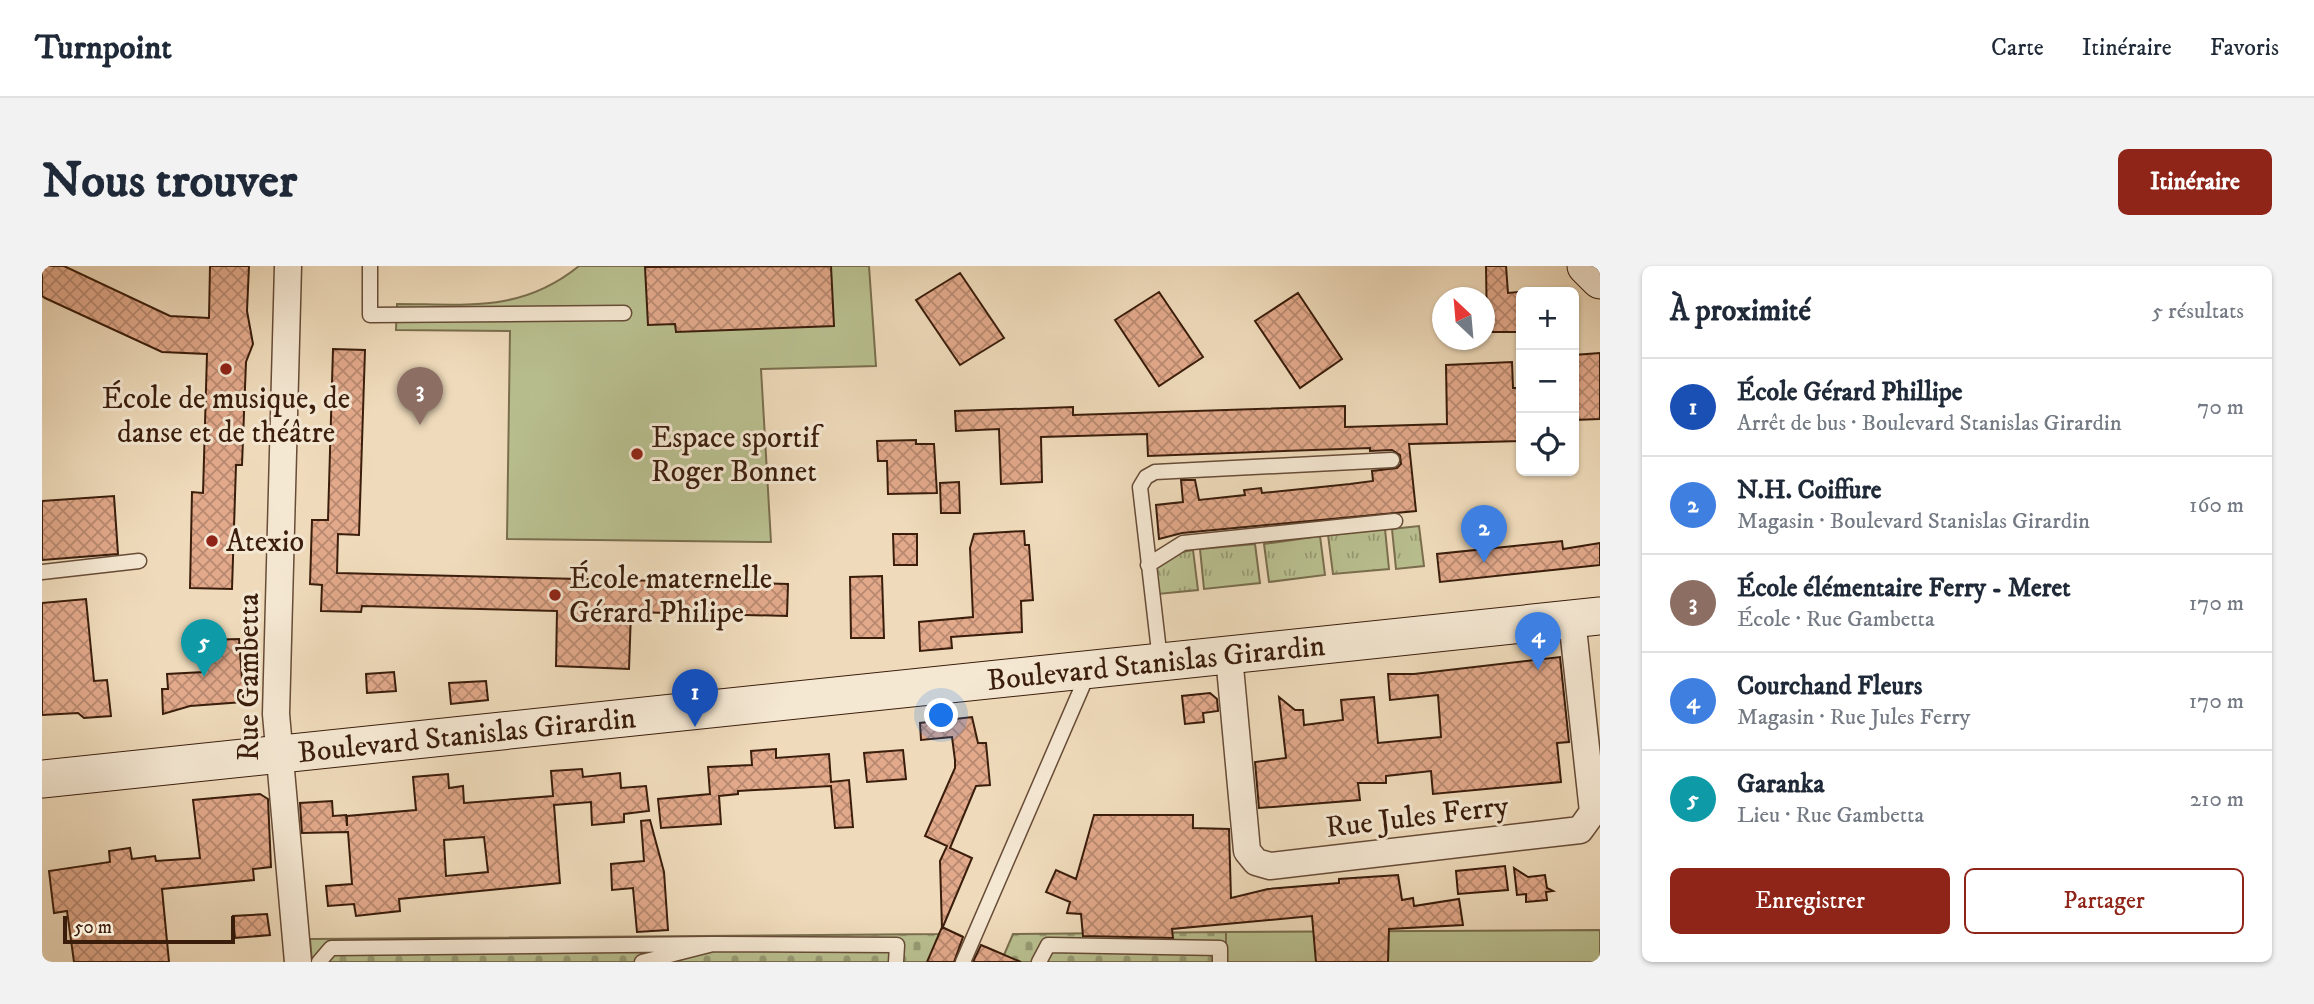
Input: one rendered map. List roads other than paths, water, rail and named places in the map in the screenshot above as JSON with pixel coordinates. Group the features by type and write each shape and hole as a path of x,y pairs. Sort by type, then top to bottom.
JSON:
{"main road":[{"path":"1586,266 1600,280"},
{"name":"Boulevard Stanislas Girardin","path":"42,779 1586,617"}],"street":[{"name":"Rue Gambetta","path":"288,266 276,714 298,962"},
{"name":"Rue Jules Ferry","path":"1229,656 1247,851 1256,862 1269,866 1580,830 1588,824 1592,812 1586,617"}],"lane":[{"path":"370,266 370,315 624,313"},
{"path":"1160,662 1140,487 1146,477 1156,472 1392,460"},
{"path":"1148,565 1183,543 1395,521"},
{"path":"42,572 139,562"},
{"path":"963,962 1090,670"},
{"path":"319,962 331,947 713,944 897,945 896,962"},
{"path":"642,962 713,944"},
{"path":"1039,962 1048,945 1220,948 1220,962"}],"place":[{"name":"École de musique, de danse et de théâtre","path":"226,369"},
{"name":"École élémentaire Ferry - Meret","path":"420,425"},
{"name":"Espace sportif Roger Bonnet","path":"637,454"},
{"name":"Atexio","path":"212,541"},
{"name":"N.H. Coiffure","path":"1484,563"},
{"name":"École maternelle Gérard Philipe","path":"555,595"},
{"name":"Courchand Fleurs","path":"1538,670"},
{"name":"Garanka","path":"204,677"},
{"name":"École Gérard Phillipe","path":"695,727"}]}
